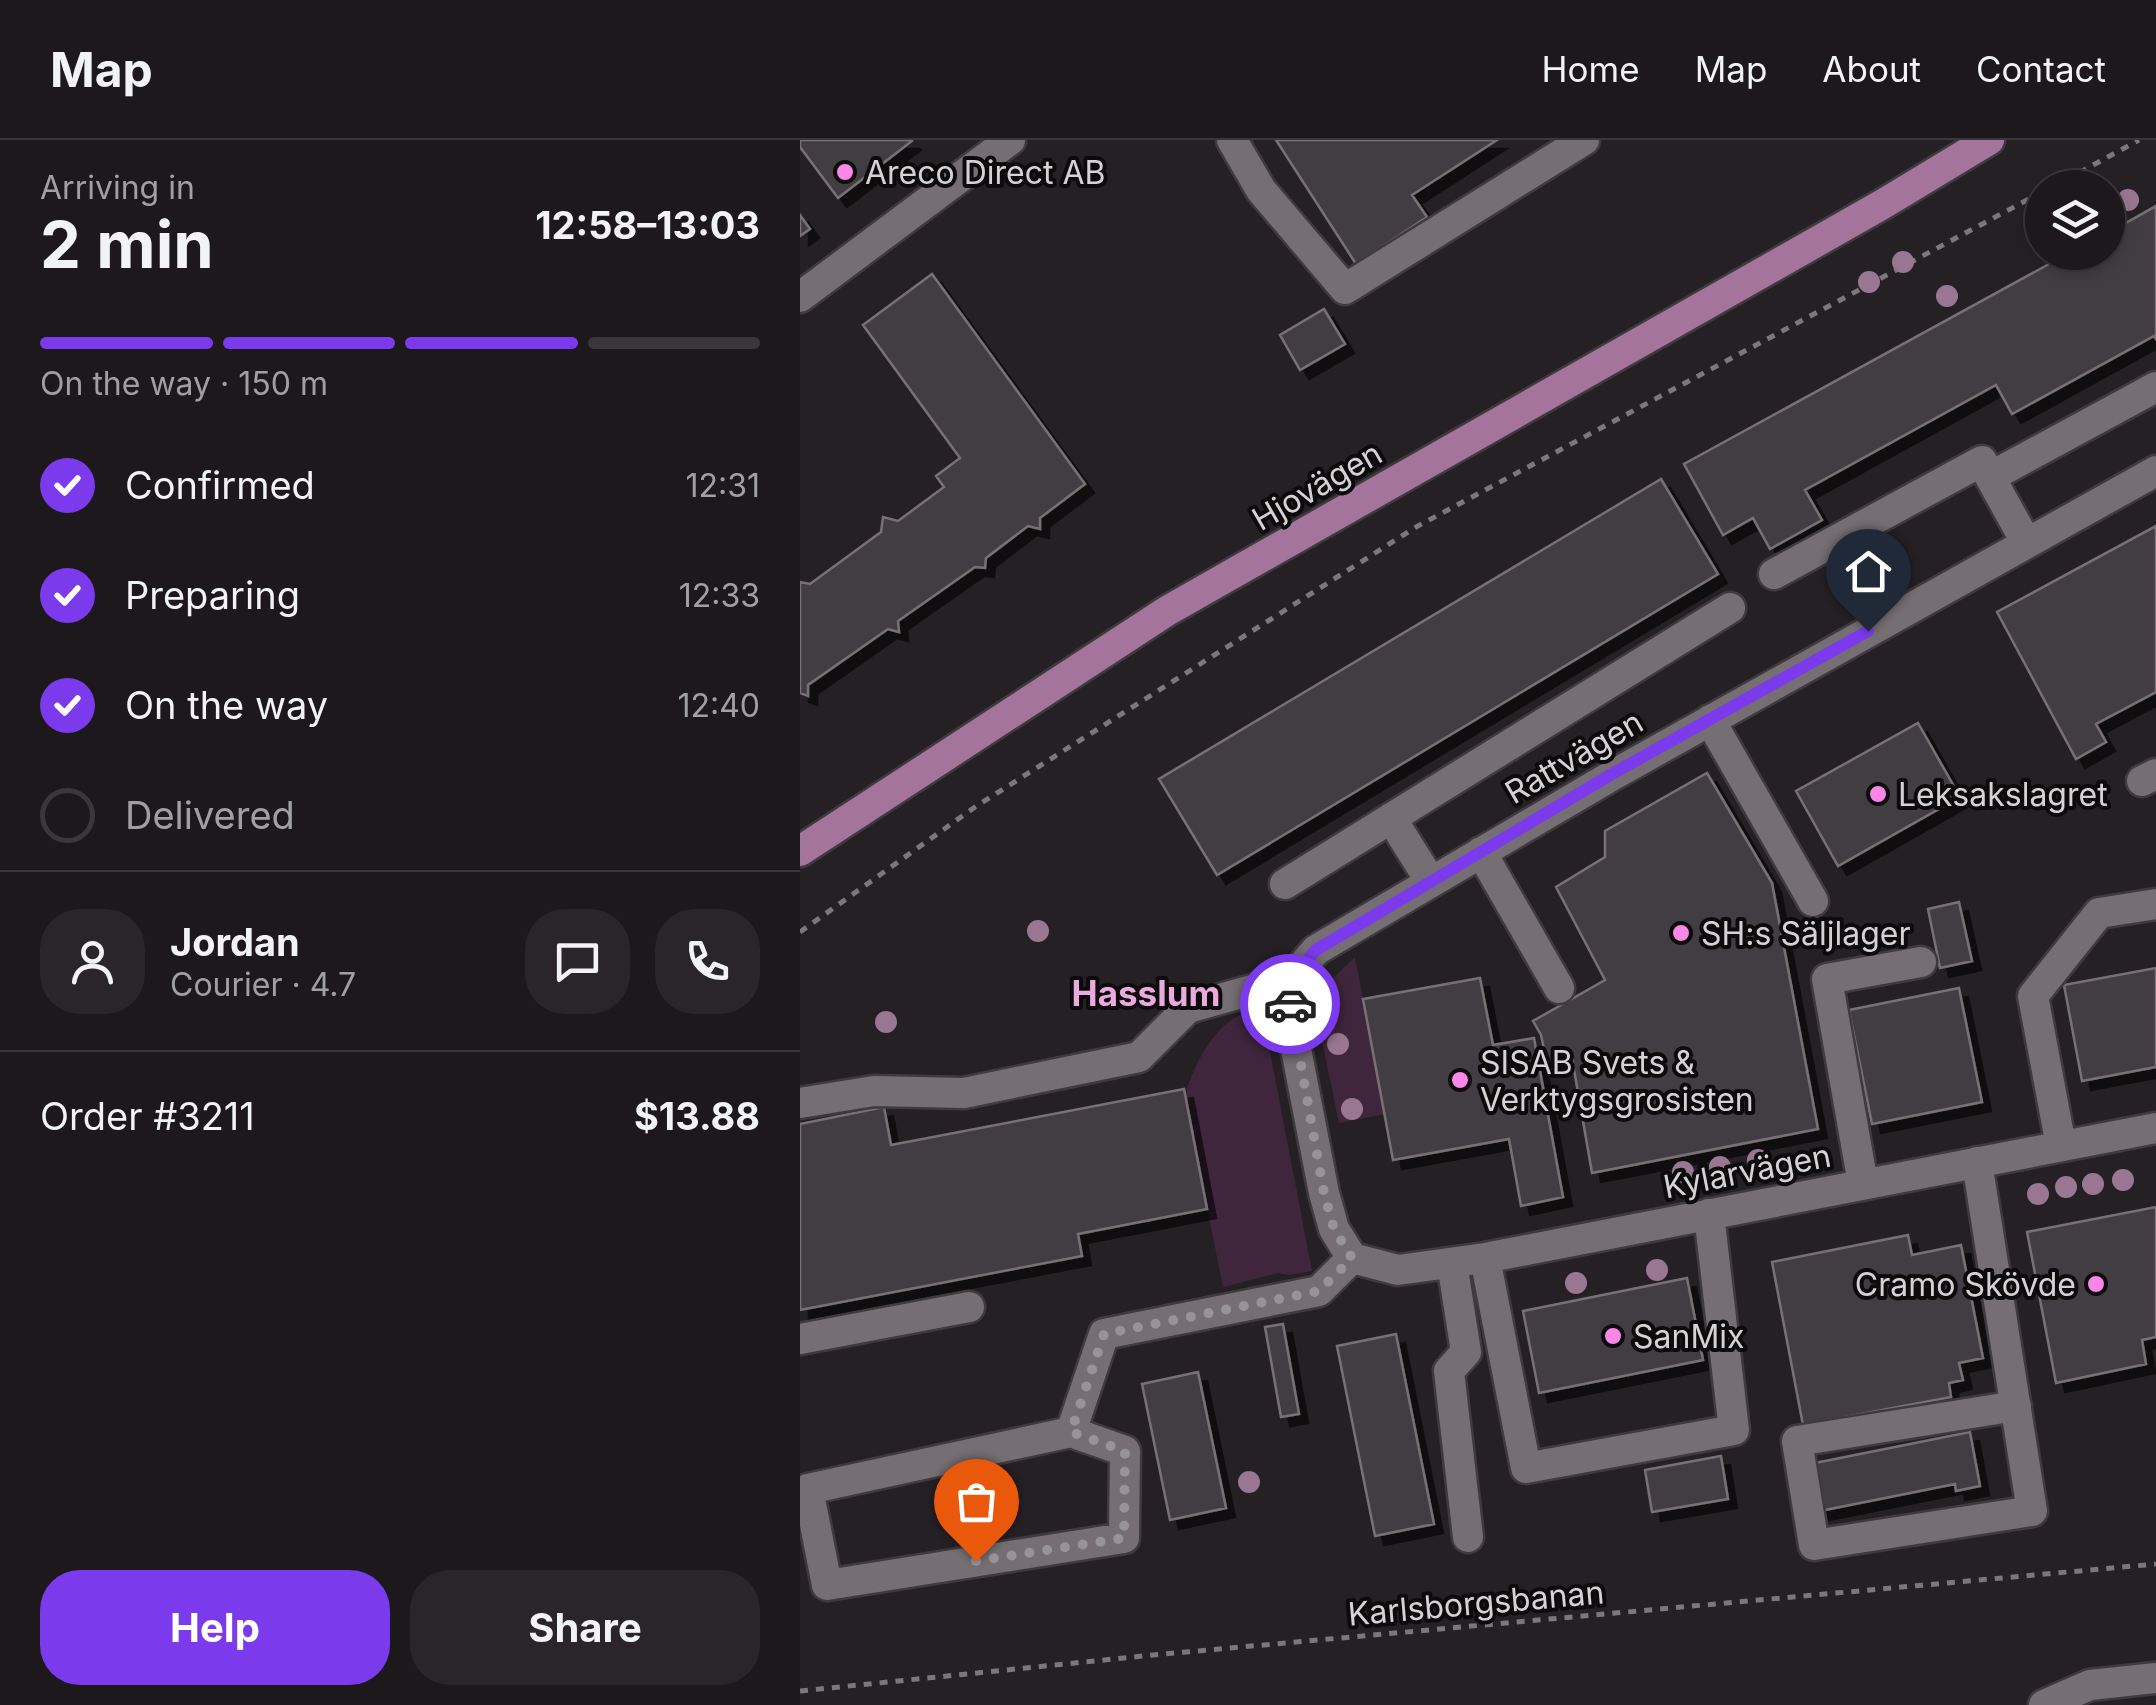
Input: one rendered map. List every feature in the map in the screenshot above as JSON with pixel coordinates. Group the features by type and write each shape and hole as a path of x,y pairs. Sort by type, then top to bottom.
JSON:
{"main road":[{"name":"Hjovägen","path":"800,851 1167,611 1989,140"},
{"name":"Hjovägen","path":"1883,204 2004,140"}],"street":[{"path":"1232,140 1261,190 1344,289 1584,140"},
{"path":"800,297 990,146"},
{"path":"1990,477 2156,386"},
{"path":"1774,574 1982,461 2026,542"},
{"name":"Rattvägen","path":"1290,979 1316,950 1481,852 2156,471"},
{"path":"1285,884 1730,608"},
{"path":"1710,720 1813,901"},
{"path":"1391,818 1431,882"},
{"path":"1481,852 1559,988"},
{"path":"2061,1146 2033,996 2099,913 2156,904"},
{"path":"1863,1184 1826,979 1921,962"},
{"path":"800,1103 874,1091 964,1092 1140,1057 1188,1008 1290,979 1290,1018 1324,1193 1334,1229 1352,1258 1319,1291 1104,1334 1071,1432"},
{"name":"Kylarvägen","path":"1352,1258 1398,1270 1484,1258 2156,1128"},
{"path":"1978,1162 2016,1406 2032,1511 1814,1546 1797,1441 2016,1406"},
{"path":"1484,1258 1526,1468 1734,1430 1709,1214"},
{"path":"1452,1263 1466,1352 1449,1371 1468,1537"},
{"path":"800,1339 969,1307"},
{"path":"1071,1432 1125,1451 1124,1538 828,1584 808,1489 1071,1432"},
{"path":"2044,1705 2090,1685 2156,1678"}],"path":[{"path":"2084,170 2140,140"},
{"path":"800,932 975,807 1416,527 2025,201"},
{"name":"Karlsborgsbanan","path":"800,1691 1154,1654 2156,1564"}],"shaded area":[{"path":"1355,957 1385,1114 1339,1123 1319,1026 1328,983"},
{"path":"1251,1011 1263,1015 1312,1271 1278,1273 1223,1287 1185,1098 1193,1072 1217,1034 1227,1023"}],"building":[{"name":"Areco Direct AB","path":"800,140 912,141 838,198 800,147"},
{"path":"1276,140 1497,140 1412,195 1427,217 1356,264"},
{"path":"2156,206 2156,339 2154,336 2012,414 1996,385 1805,490 1822,520 1770,549 1753,518 1723,535 1684,464 2038,270 2125,270 2125,223"},
{"path":"800,215 810,229 800,236"},
{"path":"932,274 1085,484 1040,518 1040,529 1028,526 986,558 985,568 975,567 898,621 899,632 888,629 808,685 808,696 800,693 800,582 810,584 881,532 883,517 898,521 944,487 936,476 960,458 863,325"},
{"path":"1324,309 1345,344 1300,370 1280,335"},
{"path":"1661,479 1718,574 1217,875 1159,779"},
{"path":"2156,526 2156,692 2096,724 2106,742 2076,759 1997,612"},
{"name":"Leksakslagret","path":"1918,723 1960,797 1838,866 1796,791"},
{"name":"SH:s Säljlager","path":"1707,773 1772,883 1818,1129 1592,1173 1572,1058 1547,1063 1541,1035 1533,1021 1605,980 1556,887 1605,857 1605,831"},
{"path":"1959,902 1972,961 1940,968 1928,909"},
{"path":"2156,968 2156,1067 2082,1081 2064,985"},
{"name":"SISAB Svets & Verktygsgrosisten","path":"1480,978 1493,1045 1534,1038 1563,1197 1521,1206 1509,1139 1393,1160 1363,999"},
{"path":"1959,988 1982,1102 1872,1124 1849,1010"},
{"path":"1184,1089 1207,1209 1078,1234 1082,1256 800,1310 800,1124 884,1107 891,1145"},
{"name":"Cramo Skövde","path":"2156,1207 2156,1337 2142,1340 2146,1364 2056,1383 2027,1232"},
{"path":"1908,1235 1912,1255 1961,1245 1983,1358 1959,1363 1963,1380 1949,1383 1951,1397 1803,1425 1772,1262"},
{"name":"SanMix","path":"1687,1278 1703,1360 1539,1393 1523,1311"},
{"path":"1283,1324 1299,1414 1281,1417 1265,1327"},
{"path":"1396,1334 1434,1524 1375,1536 1337,1346"},
{"path":"1198,1372 1226,1508 1170,1520 1142,1384"},
{"path":"1970,1432 1980,1486 1956,1491 1955,1484 1820,1511 1810,1464"},
{"path":"1721,1456 1728,1499 1652,1512 1645,1470"}],"way so far":[{"path":"976,1561 1124,1538 1125,1451 1071,1432 1104,1334 1319,1291 1352,1258 1334,1229 1324,1193 1290,1004"}],"place":[{"name":"Areco Direct AB","path":"845,172"},
{"name":"Leksakslagret","path":"1878,794"},
{"name":"SH:s Säljlager","path":"1681,933"},
{"name":"SISAB Svets & Verktygsgrosisten","path":"1460,1080"},
{"name":"Cramo Skövde","path":"2096,1284"},
{"name":"SanMix","path":"1613,1336"}],"district":[{"name":"Hasslum","path":"1146,993"}],"route":[{"path":"1290,1004 1290,979 1316,950 1612,774 1868,631"}]}
